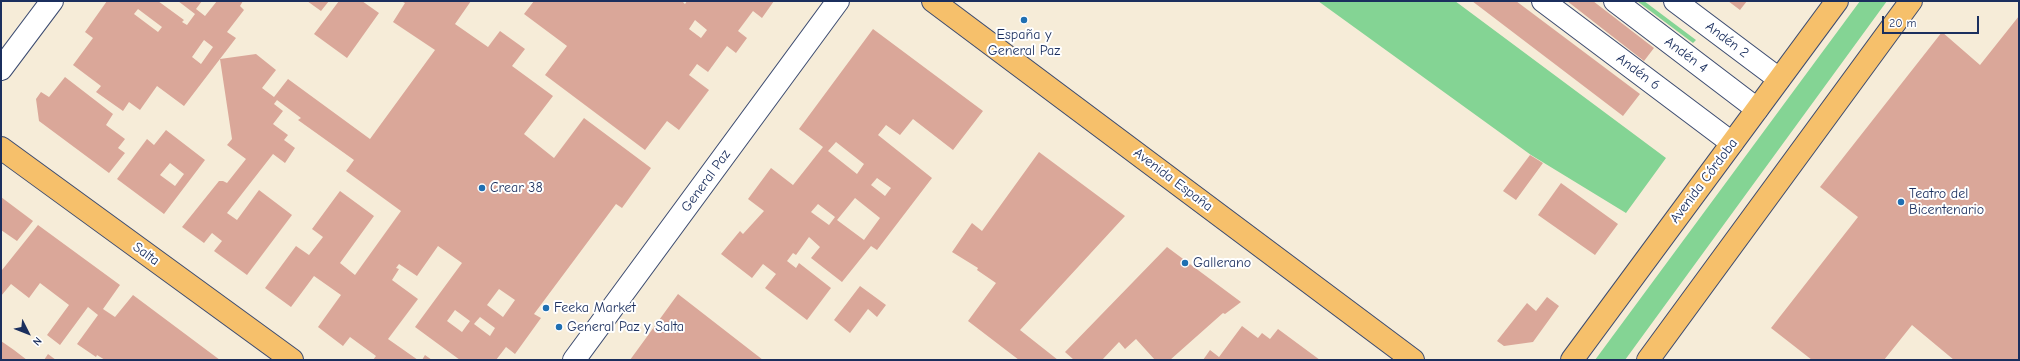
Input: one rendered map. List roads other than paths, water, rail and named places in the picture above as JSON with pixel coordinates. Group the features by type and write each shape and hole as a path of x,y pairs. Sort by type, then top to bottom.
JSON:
{"main road":[{"name":"Avenida España","path":"933,1 1413,360"},
{"name":"Avenida Córdoba","path":"1572,360 1837,1"},
{"path":"1648,360 1911,1"},
{"name":"Salta","path":"1,148 292,360"}],"street":[{"path":"1,69 52,1"},
{"name":"General Paz","path":"574,360 838,1"},
{"name":"Andén 6","path":"1544,1 1732,143"},
{"name":"Andén 4","path":"1615,1 1757,109"},
{"name":"Andén 2","path":"1675,1 1779,79"}],"place":[{"name":"España y General Paz","path":"1024,20"},
{"name":"Crear 38","path":"482,188"},
{"name":"Teatro del Bicentenario","path":"1901,202"},
{"name":"Gallerano","path":"1185,263"},
{"name":"Feeka Market","path":"546,308"},
{"name":"General Paz y Salta","path":"559,327"}]}
